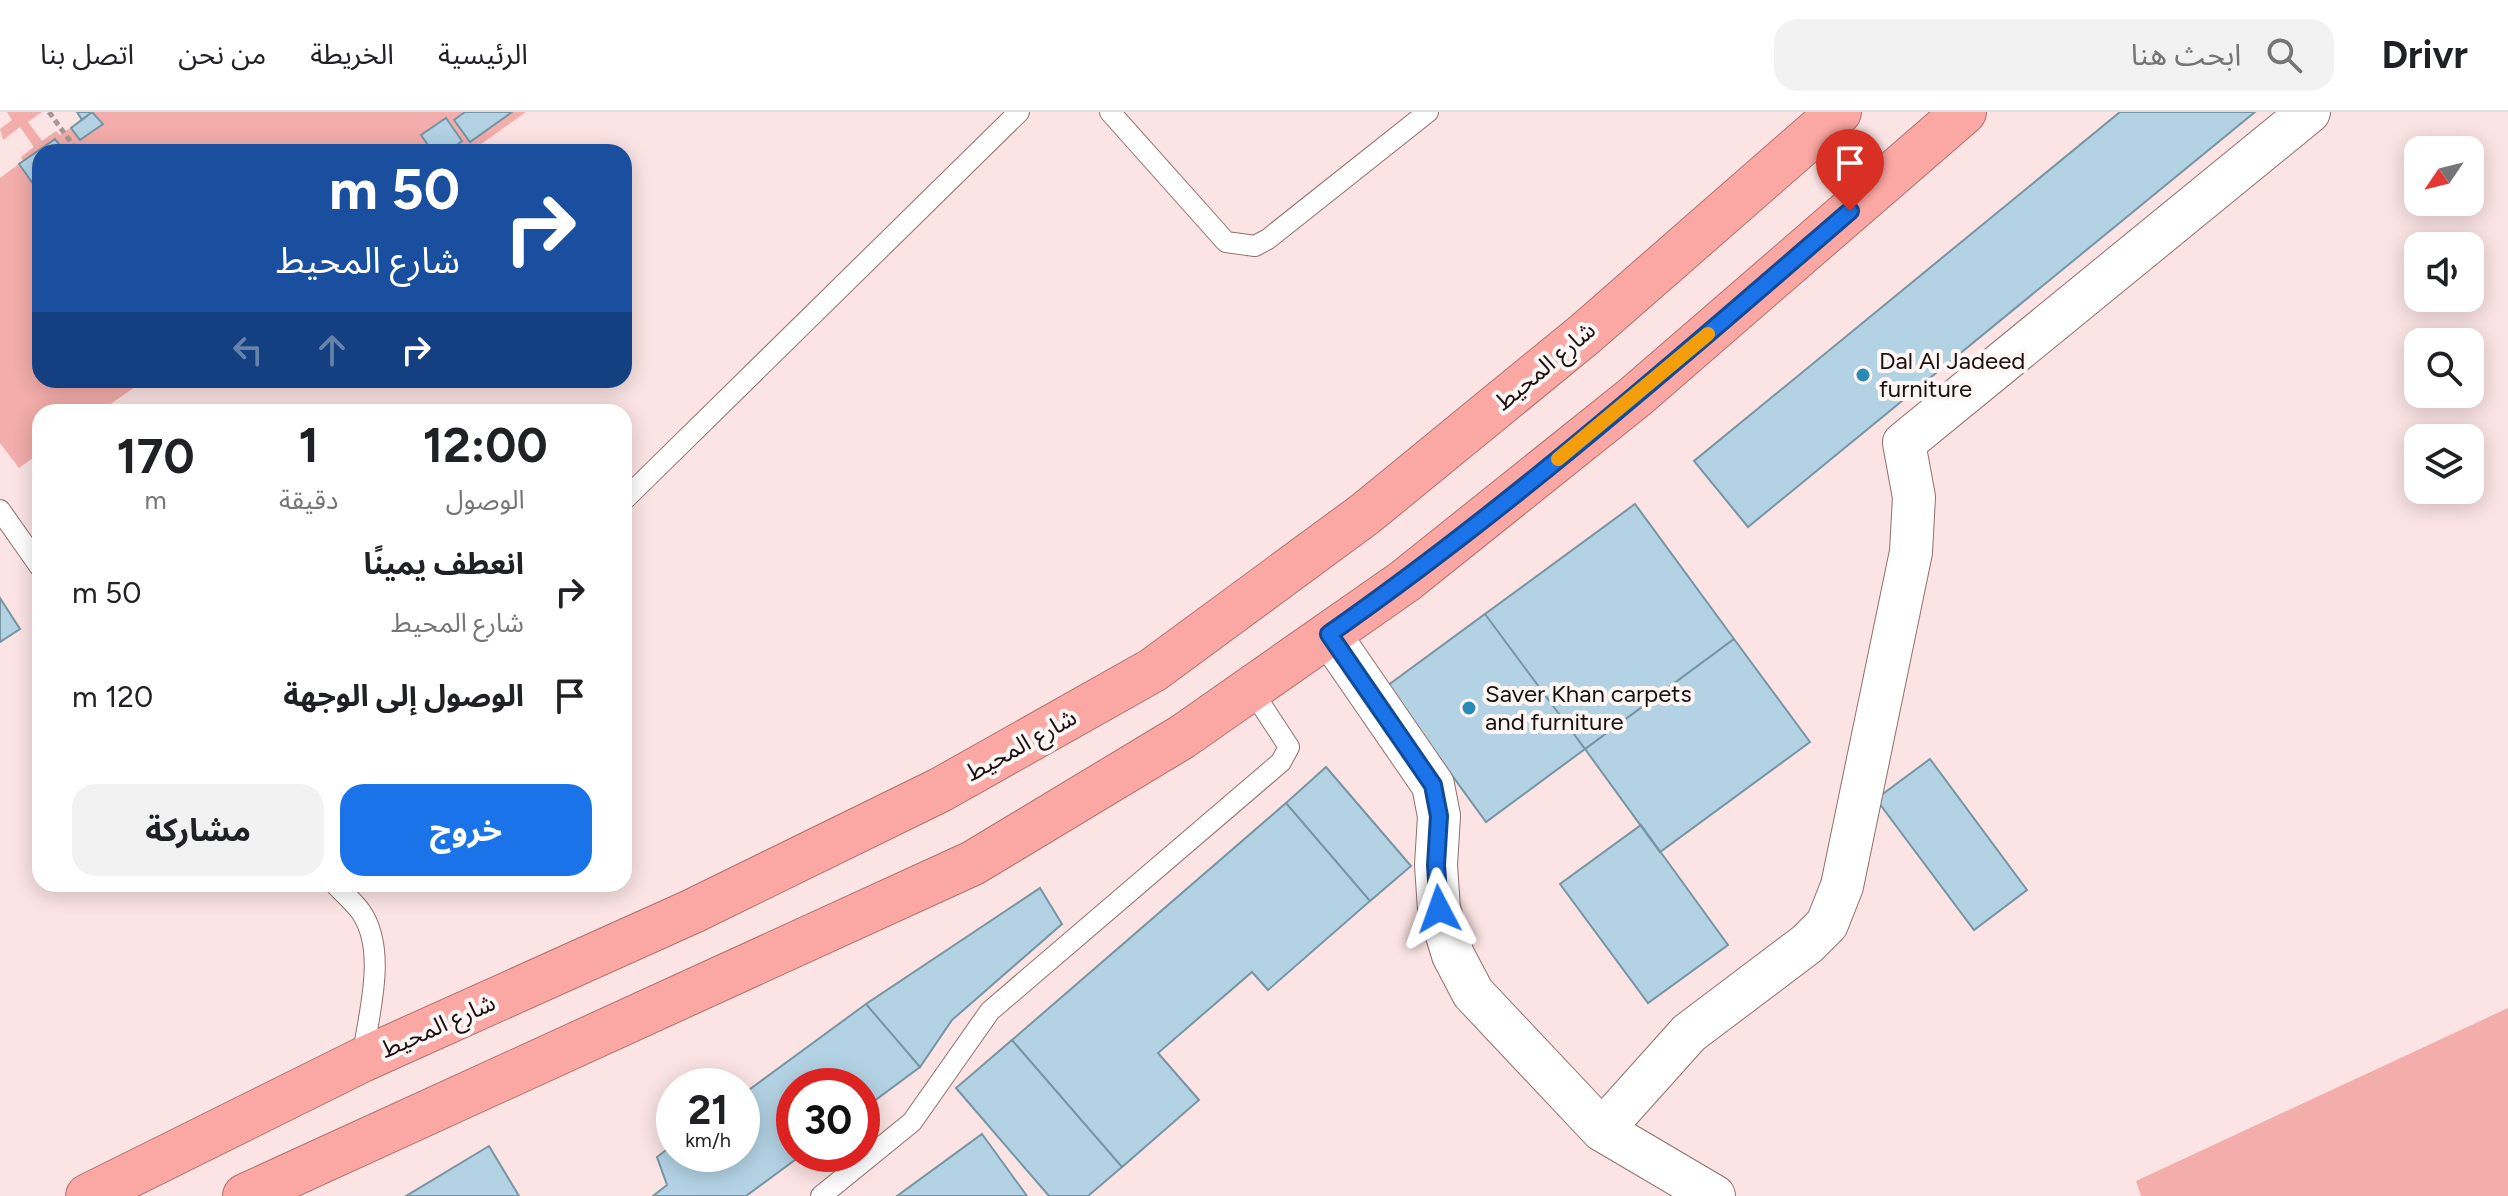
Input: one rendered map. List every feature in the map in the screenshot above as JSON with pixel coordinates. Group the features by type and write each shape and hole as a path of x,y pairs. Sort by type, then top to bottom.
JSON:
{"highway":[{"name":"شارع المحيط","path":"88,1196 362,1060 693,911 940,790 1153,670 1365,514 1585,334 1839,112"},
{"path":"245,1196 973,863 1182,737 1405,581 1635,397 1964,112"}],"street":[{"path":"1602,1130 1689,1033 1807,944 1827,924 1842,886 1911,552 1914,497 1904,443 2309,112"},
{"path":"1329,634 1433,785 1439,816 1436,865 1439,909 1453,955 1473,993 1602,1130 1714,1196"}],"lane":[{"path":"632,492 1019,112"},
{"path":"1110,112 1215,232 1226,242 1255,246 1268,239 1428,112"},
{"path":"0,510 32,556"},
{"path":"821,1196 912,1122 990,1011 1053,953 1281,762 1289,747 1251,689"},
{"path":"342,892 360,911 370,931 374,962 362,1060"}],"path":[{"path":"49,112 72,144"}],"shaded area":[{"path":"7,112 42,112 28,122 42,141 56,131 60,135 93,112 526,112 481,144 32,144 20,127 3,140 0,129 12,120"},
{"path":"32,149 32,388 134,388 110,404 32,404 32,459 19,468 0,443 0,178 23,161 21,157"},
{"path":"2508,1008 2508,1196 2141,1196 2136,1181"}],"building":[{"path":"77,112 92,112 82,120"},
{"path":"92,112 103,124 80,140 71,128"},
{"path":"465,112 512,112 470,142 454,120"},
{"path":"2120,112 2255,112 1748,527 1694,461"},
{"path":"446,118 462,141 458,144 427,144 421,135"},
{"path":"32,155 32,182 19,164"},
{"path":"1635,504 1734,639 1585,749 1485,614"},
{"path":"0,598 20,629 0,642"},
{"path":"1485,614 1585,749 1486,822 1387,686"},
{"path":"1734,639 1810,742 1660,852 1585,749"},
{"path":"1930,759 2027,890 1974,930 1876,799"},
{"path":"1326,767 1411,866 1370,901 1286,803"},
{"path":"1286,803 1370,901 1268,990 1252,972 1158,1053 1199,1100 1122,1167 1012,1040"},
{"path":"1641,825 1728,945 1648,1003 1560,884"},
{"path":"1040,888 1062,924 952,1020 920,1067 866,1004"},
{"path":"866,1004 920,1067 880,1097 880,1068 779,1068"},
{"path":"1012,1040 1122,1167 1088,1196 1049,1196 956,1088"},
{"path":"776,1070 776,1172 779,1172 746,1196 653,1196 667,1185 662,1172 760,1172 760,1082"},
{"path":"982,1134 1027,1196 897,1196"},
{"path":"489,1146 519,1196 406,1196"}],"slow traffic":[{"path":"1558,459 1708,334"}],"place":[{"name":"Dal Al Jadeed furniture","path":"1863,375"},
{"name":"Saver Khan carpets and furniture","path":"1469,708"}],"route":[{"path":"1439,909 1436,865 1439,816 1433,785 1329,634 1405,581 1635,397 1850,211"}]}
